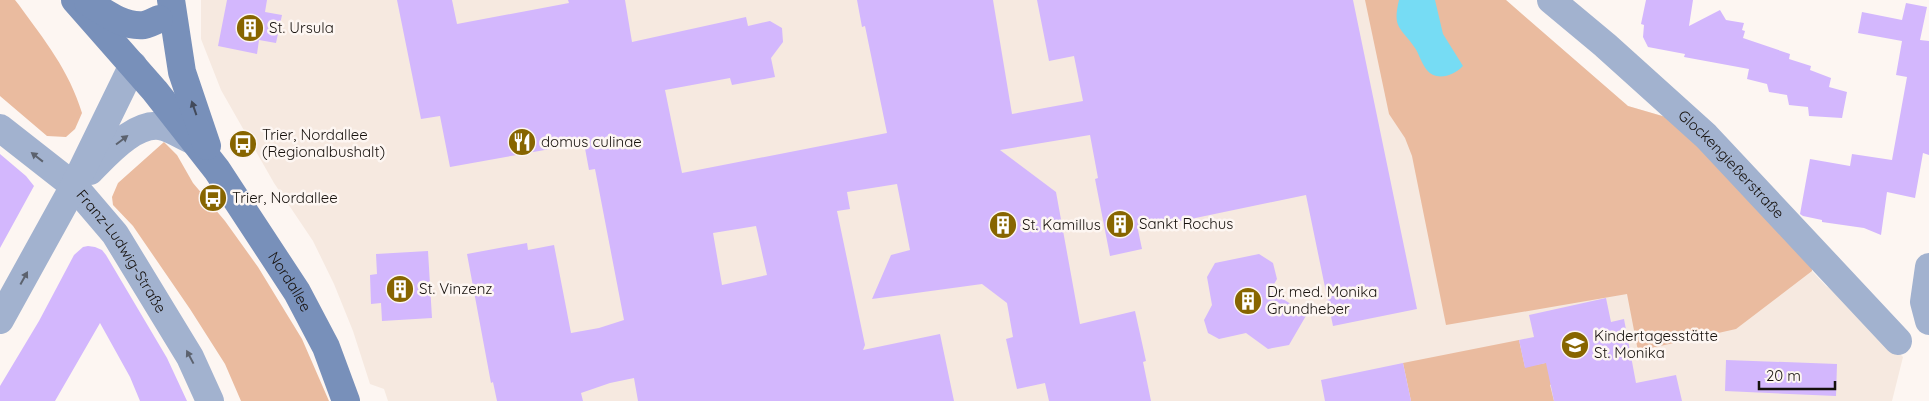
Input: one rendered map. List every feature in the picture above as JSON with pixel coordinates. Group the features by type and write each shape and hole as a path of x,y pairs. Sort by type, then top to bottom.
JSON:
{"main road":[{"name":"Nordallee","path":"75,0 133,65 217,170 297,292 326,347 346,401"},
{"path":"84,0 119,20 144,25 167,6"},
{"name":"Nordallee","path":"167,6 182,72 217,170"},
{"path":"133,65 167,6"}],"street":[{"name":"Glockengießerstraße","path":"1551,0 1605,45 1706,136 1898,340"},
{"path":"0,320 74,186 133,65"},
{"path":"74,186 114,147 129,135 144,128 162,126 192,140"},
{"name":"Franz-Ludwig-Straße","path":"0,128 74,186 115,234 190,357 210,401"},
{"path":"1929,267 1924,302 1929,321"}],"shaded area":[{"path":"0,0 15,0 63,69 77,97 82,113 75,129 66,137 47,136 0,96"},
{"path":"201,0 1506,0 1628,106 1676,120 1811,261 1812,271 1826,286 1840,294 1903,357 1892,401 388,401 384,389 370,384 353,331 334,284 313,241 274,183 221,90 201,39"},
{"path":"1365,0 1506,0 1628,106 1676,120 1811,261 1812,271 1736,329 1638,351 1627,294 1446,325 1412,156 1405,138 1389,114"},
{"path":"164,142 177,155 193,183 225,221 258,267 302,339 329,401 241,401 225,364 190,309 133,226 113,205 112,197 118,183"},
{"path":"1519,340 1525,367 1550,362 1554,383 1550,385 1554,401 1411,401 1403,363"}],"water":[{"path":"1399,0 1435,0 1443,34 1463,66 1454,73 1444,76 1435,75 1426,69 1415,48 1397,22"}],"building":[{"name":"St. Ursula","path":"227,0 267,0 265,12 282,15 276,43 259,40 257,54 218,46"},
{"path":"397,0 452,0 457,24 569,3 568,0 625,0 632,42 746,17 748,26 770,21 782,28 783,42 771,58 775,77 732,85 730,78 665,90 682,173 887,133 865,26 862,27 857,0 993,0 1012,114 1083,101 1074,56 1049,61 1037,0 1353,0 1417,309 1333,326 1306,195 1138,230 1142,249 1110,256 1095,179 1098,178 1090,135 1000,150 1056,192 1080,324 1135,311 1146,361 1143,362 1151,401 1049,401 1045,383 1017,389 1006,339 1013,337 1007,303 982,284 872,299 891,255 910,250 897,184 847,192 850,209 837,211 865,345 863,350 940,334 954,401 638,401 634,378 610,383 581,393 583,401 497,401 493,382 491,383 467,254 527,243 528,250 554,245 571,333 599,328 624,320 595,169 589,170 584,143 450,167 440,116 421,119","holes":["756,226 767,275 722,285 713,233"]},
{"path":"1646,0 1693,0 1689,26 1720,10 1726,20 1744,23 1742,30 1745,31 1743,38 1790,54 1789,59 1811,66 1810,70 1831,78 1829,87 1847,92 1842,118 1809,116 1808,107 1789,105 1787,95 1769,92 1767,84 1747,79 1749,69 1684,57 1685,54 1648,47 1643,37 1644,25 1641,24"},
{"path":"1906,3 1927,7 1920,40 1929,41 1929,155 1923,153 1915,198 1887,192 1881,235 1864,228 1822,222 1822,220 1803,216 1800,214 1810,159 1850,166 1852,154 1892,160 1907,77 1896,75 1902,41 1858,33 1862,12 1902,20"},
{"path":"0,154 26,176 34,186 0,248"},
{"path":"88,246 102,250 106,255 167,358 187,401 140,401 130,377 100,323 55,401 0,401 0,386 39,321 74,255 83,247"},
{"name":"St. Vinzenz","path":"428,251 432,318 382,321 381,303 371,304 370,275 377,274 376,254"},
{"name":"Dr. med. Monika Grundheber","path":"1259,254 1273,263 1277,279 1270,291 1307,314 1289,345 1268,349 1246,333 1219,339 1208,333 1204,320 1212,305 1207,277 1215,263"},
{"name":"Kindertagesstätte St. Monika","path":"1606,298 1611,322 1624,319 1636,383 1676,375 1682,401 1554,401 1546,363 1525,368 1519,340 1534,337 1529,315"},
{"path":"1726,360 1837,364 1836,396 1725,391"},
{"path":"1403,363 1411,401 1325,401 1321,380"}],"place":[{"name":"St. Ursula","path":"250,28"},
{"name":"domus culinae","path":"522,142"},
{"name":"Trier, Nordallee (Regionalbushalt)","path":"243,144"},
{"name":"Trier, Nordallee","path":"213,198"},
{"name":"Sankt Rochus","path":"1120,224"},
{"name":"St. Kamillus","path":"1003,225"},
{"name":"St. Vinzenz","path":"400,289"},
{"name":"Dr. med. Monika Grundheber","path":"1248,301"},
{"name":"Kindertagesstätte St. Monika","path":"1575,345"}]}
